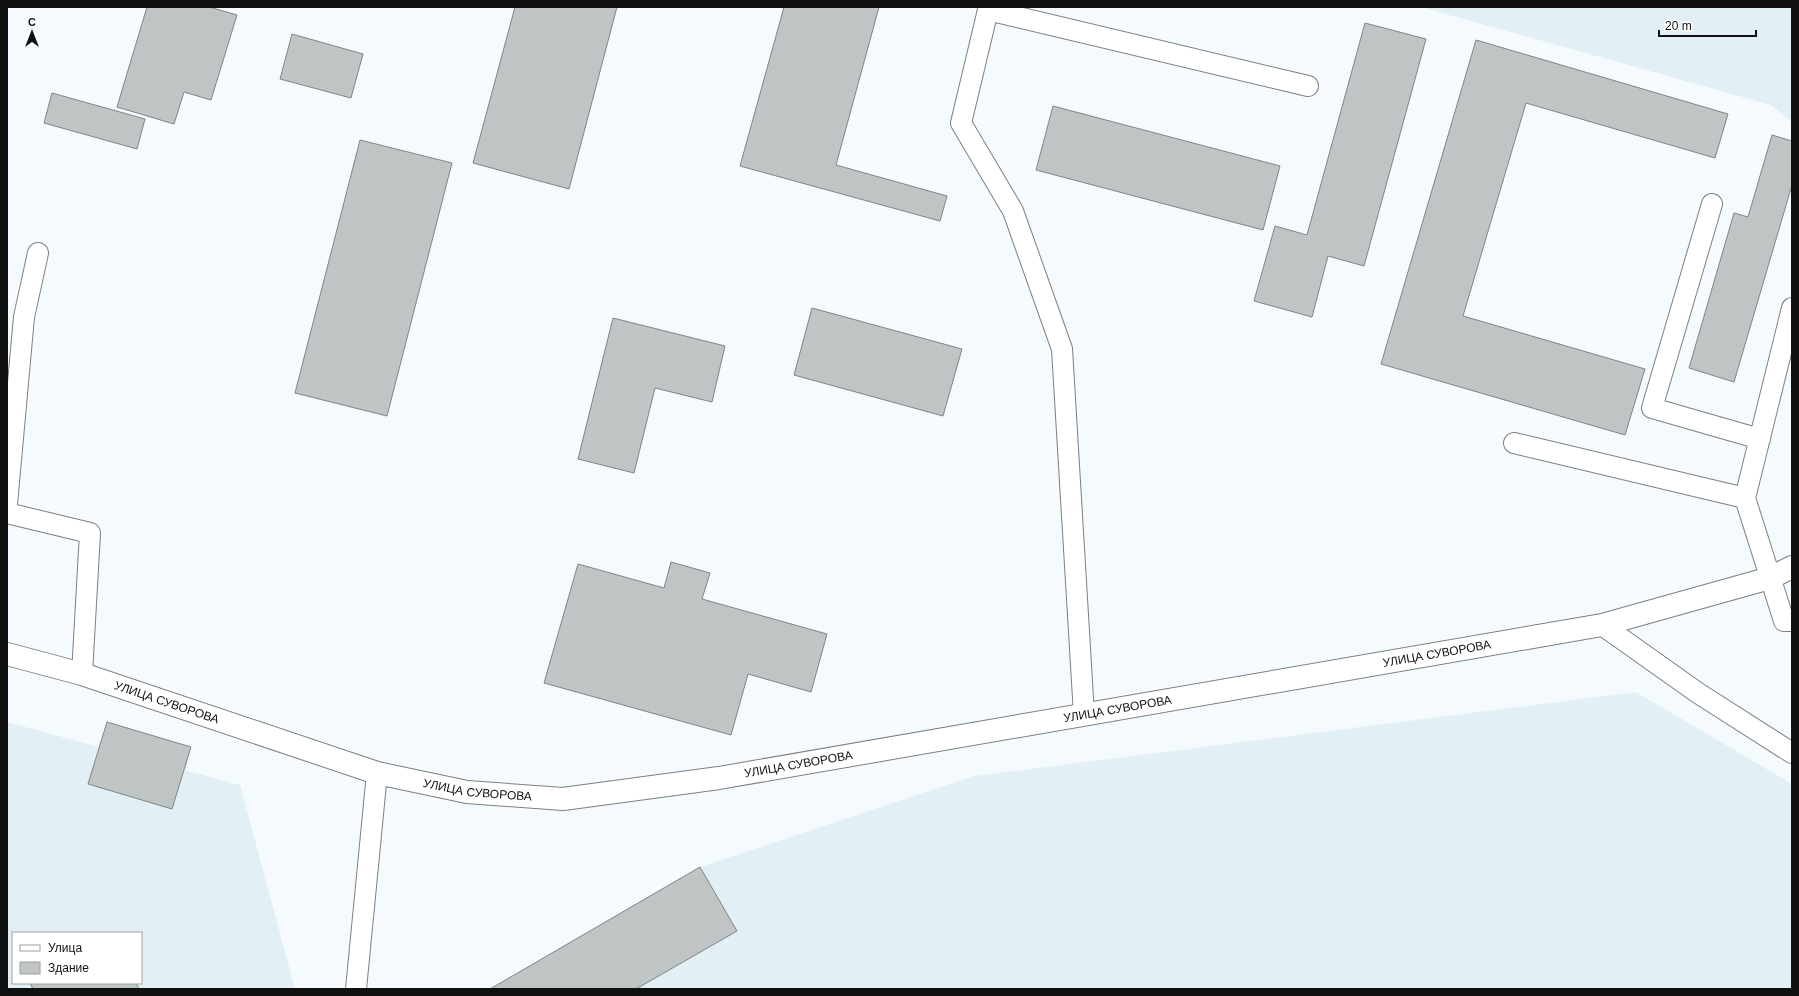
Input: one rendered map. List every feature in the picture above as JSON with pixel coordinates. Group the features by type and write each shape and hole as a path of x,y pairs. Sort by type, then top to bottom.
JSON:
{"street":[{"name":"УЛИЦА СУВОРОВА","path":"7,654 82,674 377,772 467,792 563,800 719,778 1602,625 1770,578 1792,567"}],"lane":[{"path":"1084,715 1062,349 1013,211 961,123 988,10 1308,86"},
{"path":"1712,204 1652,408 1760,439"},
{"path":"7,504 24,317 38,253"},
{"path":"1792,308 1745,498 1784,621 1792,621"},
{"path":"1514,443 1745,498"},
{"path":"7,512 90,533 82,674"},
{"path":"1602,625 1698,693 1792,753"},
{"path":"356,989 377,772"}],"shaded area":[{"path":"1421,7 1792,7 1792,123 1771,105"},
{"path":"1636,692 1792,784 1792,989 490,989 700,867 974,776"},
{"path":"7,722 240,785 295,989 7,989"}],"building":[{"path":"147,7 209,7 237,15 211,100 184,92 174,124 117,107"},
{"path":"515,7 617,7 569,189 473,163"},
{"path":"784,7 879,7 836,165 947,196 940,221 740,166"},
{"path":"1365,23 1426,39 1364,266 1328,256 1312,317 1254,301 1275,226 1307,235"},
{"path":"292,34 363,54 351,98 280,79"},
{"path":"1476,40 1728,114 1715,158 1526,103 1463,316 1645,369 1625,435 1381,364"},
{"path":"52,93 145,119 137,149 44,123"},
{"path":"1053,106 1280,166 1263,230 1036,170"},
{"path":"1772,135 1792,141 1792,185 1734,382 1689,368 1734,213 1748,217"},
{"path":"360,140 452,163 387,416 295,393"},
{"path":"812,308 962,349 943,416 794,375"},
{"path":"613,318 725,346 712,402 655,388 634,473 578,459"},
{"path":"671,562 710,573 702,599 827,634 811,692 748,674 731,735 544,683 578,564 664,588"},
{"path":"107,722 191,747 172,809 88,784"},
{"path":"700,867 737,931 636,989 490,989"},
{"path":"30,984 136,984 139,989 33,989"}]}
